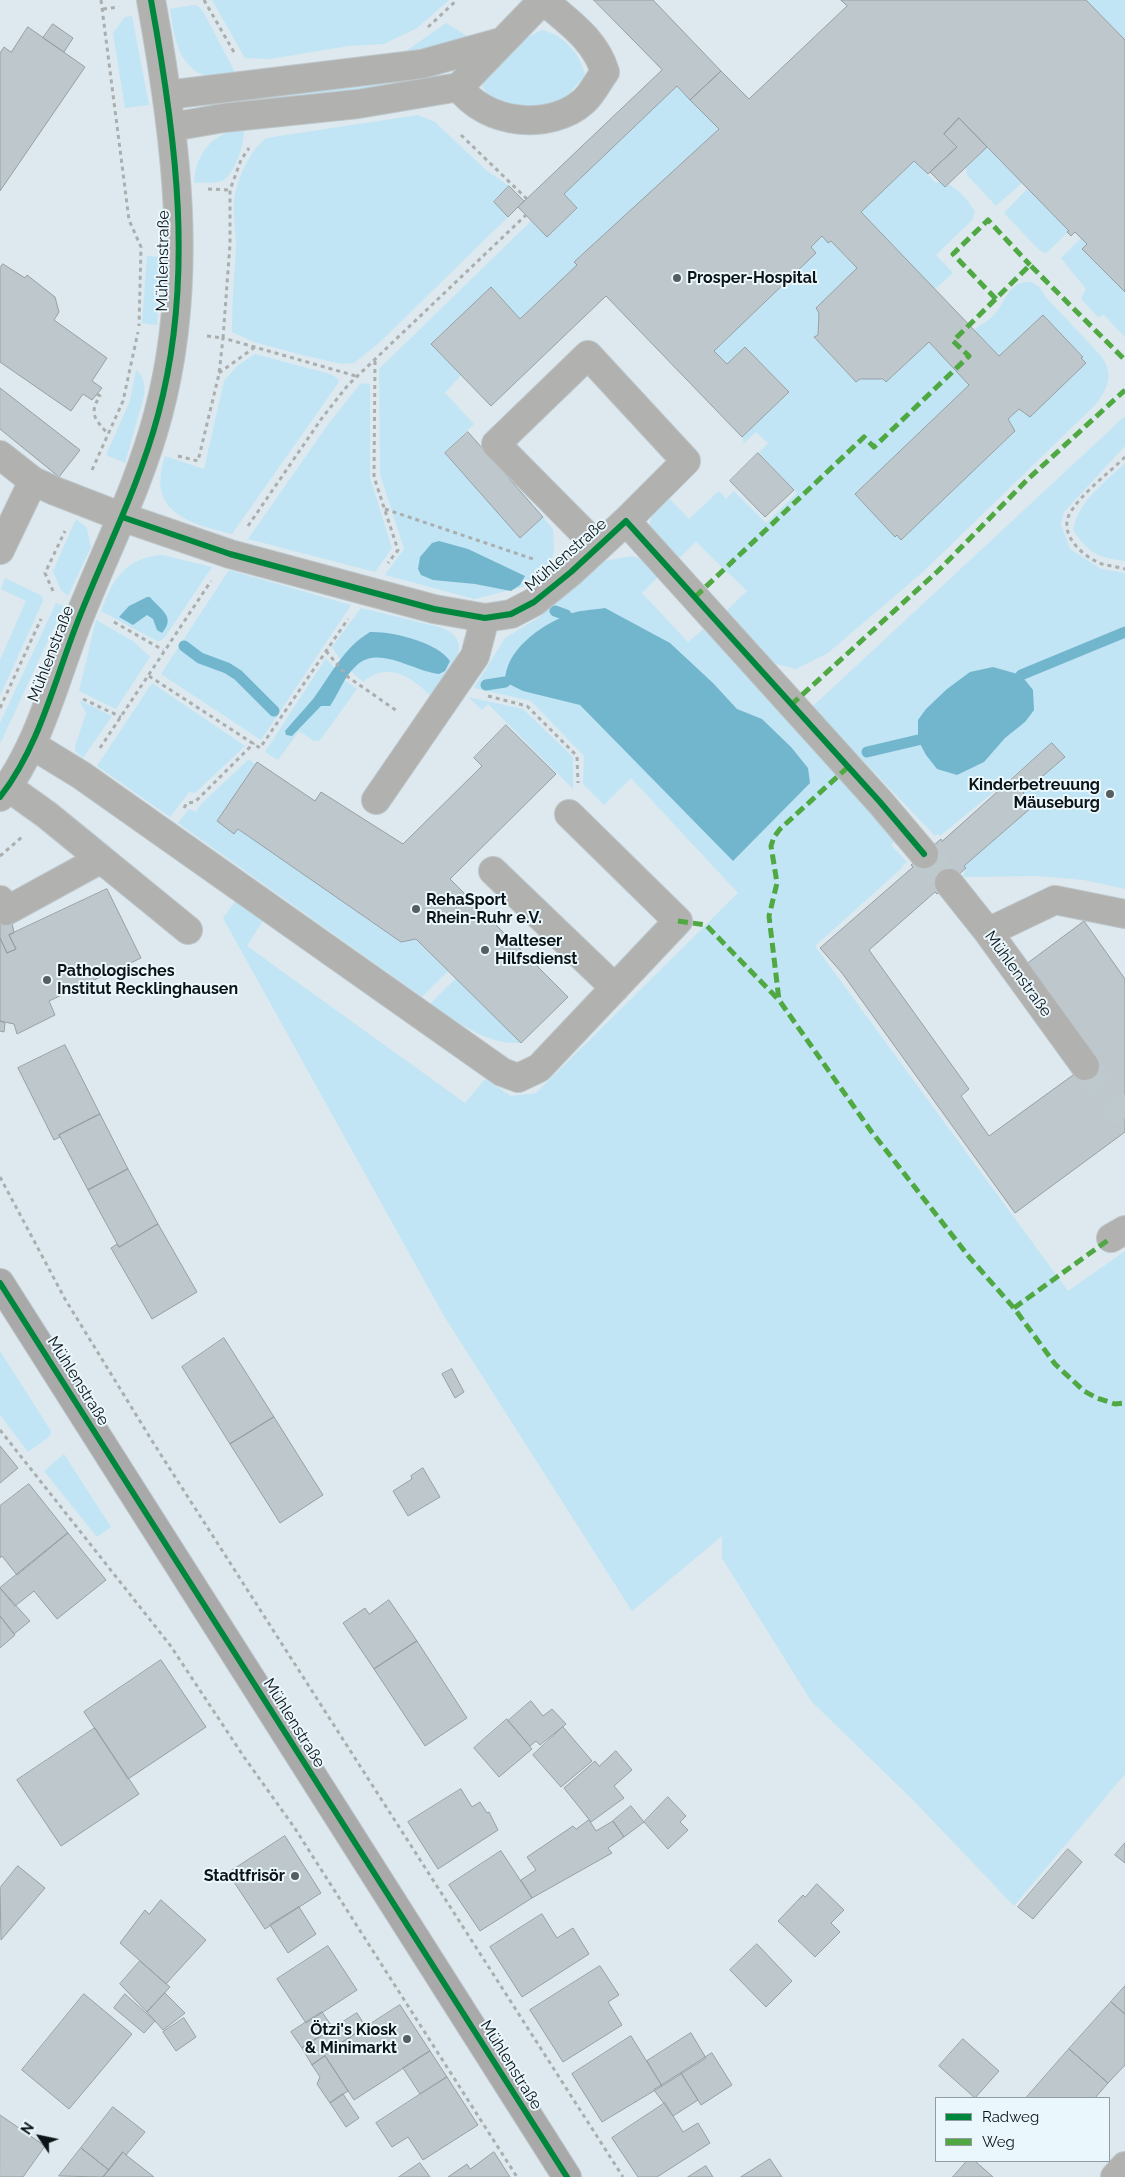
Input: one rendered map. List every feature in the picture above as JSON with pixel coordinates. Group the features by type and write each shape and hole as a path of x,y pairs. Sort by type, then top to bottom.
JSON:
{"main road":[{"name":"Mühlenstraße","path":"0,1283 567,2177"}],"street":[{"name":"Mühlenstraße","path":"4,792 32,745 84,606 141,469 158,414 174,334 179,245 172,127 151,0"},
{"path":"172,127 223,118 358,104 459,87 542,0 575,27 600,56 605,72 585,100 555,117 539,120 495,115 466,98 459,87"},
{"path":"167,95 422,64 501,42"},
{"path":"598,547 496,444 588,355 686,461 626,521"},
{"path":"0,455 33,481 122,517"},
{"path":"0,550 33,481"},
{"name":"Mühlenstraße","path":"122,517 230,554 434,609 485,618 511,614 534,602 572,572 626,521 880,802 924,854"},
{"path":"376,800 476,656 485,618"},
{"path":"32,745 81,775 502,1072 518,1078 539,1068 678,921 569,814"},
{"path":"4,792 101,859 188,930"},
{"path":"0,900 6,911 101,859"},
{"path":"494,871 615,988"},
{"name":"Mühlenstraße","path":"949,883 988,932 1086,1066"},
{"path":"988,932 1055,900 1125,914"},
{"path":"1115,2177 1125,2166"}],"path":[{"path":"101,0 129,220 141,246 138,328 123,402 45,573 55,594 84,606 163,650"},
{"path":"458,133 527,199"},
{"path":"176,455 198,462 219,374 230,244 230,190 240,160 252,144"},
{"path":"205,189 230,190"},
{"path":"223,338 356,376"},
{"path":"219,374 255,347"},
{"path":"97,394 100,396 94,404 93,412 108,434"},
{"path":"1125,457 1078,502 1068,518 1067,528 1074,545 1101,563 1125,569"},
{"path":"384,509 572,572"},
{"path":"0,708 43,615"},
{"path":"326,651 334,662 356,682 425,730"},
{"path":"149,676 260,748"},
{"path":"453,688 527,706 577,756 579,788"},
{"path":"78,696 121,717"},
{"path":"165,834 187,803 195,802 254,743"},
{"path":"0,1177 65,1299 154,1444 624,2177"},
{"path":"0,1430 170,1645 244,1757 294,1827 517,2177"}],"shaded area":[{"path":"212,0 449,0 417,28 384,44 348,46 270,59 245,58"},
{"path":"1086,0 1125,0 1125,40"},
{"path":"193,5 198,6 203,11 238,78 218,78 203,75 186,62 180,52 170,9"},
{"path":"132,16 149,105 125,108 113,33 125,17"},
{"path":"446,23 472,39 399,56"},
{"path":"542,30 557,36 570,46 579,59 585,75 560,102 547,109 533,111 495,101 486,92 481,79 520,41"},
{"path":"385,77 387,87 258,106 256,95"},
{"path":"677,86 719,129 575,262 577,265 520,319 491,288 431,343 461,375 445,393 474,424 445,453 520,538 543,517 553,529 554,552 550,564 523,587 474,599 385,575 404,549 380,474 379,369 531,221 547,237 577,209 564,194"},
{"path":"418,115 435,122 487,171 509,186 494,202 508,217 380,342 354,363 342,364 302,355 254,342 232,332 236,248 235,194 244,167 260,144 266,138"},
{"path":"244,127 239,157 227,177 219,182 194,183 198,162 208,146 223,134"},
{"path":"987,147 1022,183 996,206 967,175 966,166"},
{"path":"914,161 936,183 939,181 955,188 975,212 972,220 936,255 953,273 935,289 861,212"},
{"path":"1028,188 1069,231 1046,253 1039,250 1004,213"},
{"path":"822,236 828,243 831,241 857,268 816,308 819,313 818,335 814,338 856,382 871,378 886,382 929,342 969,385 855,494 895,536 897,535 901,539 1015,431 1008,419 1019,409 1024,414 1086,363 1081,358 1083,356 1043,315 999,356 974,330 993,316 1011,289 1016,285 1028,282 1038,286 1102,357 1108,370 1108,382 1095,405 924,571 828,653 796,669 773,663 724,613 747,591 696,542 679,558 649,527 652,514 670,499 689,519 719,491 726,499 734,491 766,523 797,493 759,453 768,443 756,432 744,443 742,437 789,392 746,348 727,364 714,351"},
{"path":"1081,238 1087,244 1082,250 1125,292 1125,337 1104,315 1098,317 1081,299 1086,289 1061,258"},
{"path":"147,256 162,257 157,325 142,323"},
{"path":"255,354 330,374 337,378 339,382 232,534 187,520 175,512 167,503 161,491 161,475 165,456 204,469 224,381 237,366"},
{"path":"136,370 144,382 144,396 125,463 106,455 130,401"},
{"path":"361,383 370,384 370,478 392,548 375,572 248,539 329,423"},
{"path":"1125,416 1125,446 1064,512 1061,524 1070,549 1101,569 1125,573 1125,889 1084,880 1038,876 963,877 964,866 1032,807 1023,793 1065,757 1052,744 940,836 938,834 935,836 812,707"},
{"path":"1125,463 1125,561 1107,558 1094,553 1073,530 1080,510 1086,501"},
{"path":"76,519 87,528 91,547 68,596 61,590 53,571"},
{"path":"162,555 212,567 165,637 157,641 101,611 110,589 122,572 139,561"},
{"path":"633,556 644,561 659,576 642,593 688,642 706,627 897,839 891,845 907,862 815,946 1068,1291 1125,1251 1125,1774 1014,1906 915,1802 811,1701 722,1558 722,1536 632,1611 444,1316 223,918 238,898 264,919 247,946 465,1103 485,1079 511,1096 536,1093 738,893 631,778 604,805 583,784 584,756 531,701 474,688 505,638 538,618 603,561"},
{"path":"229,570 351,605 261,740 161,674"},
{"path":"5,578 42,596 43,601 0,696 0,660 26,601 1,589"},
{"path":"56,603 64,606 0,744 0,723"},
{"path":"361,608 439,627 451,633 458,640 459,649 456,659 432,697 416,683 399,674 382,672 363,682 343,664 332,647"},
{"path":"96,620 133,641 150,657 116,709 79,691"},
{"path":"326,658 343,679 357,689 320,740 314,741 299,731 278,760 265,752"},
{"path":"152,683 245,746 195,793 189,792 170,817 97,766"},
{"path":"468,697 523,709 573,757 573,789 488,704 482,710"},
{"path":"79,700 112,716 83,758 75,751 86,713"},
{"path":"249,759 255,764 217,821 238,829 401,942 416,939 448,971 422,997 178,823 189,809 196,812 201,804"},
{"path":"456,978 521,1043 508,1043 484,1036 462,1025 430,1004"},
{"path":"0,1351 51,1431 50,1436 28,1452 0,1415"},
{"path":"64,1454 111,1527 97,1537 44,1471"}],"water":[{"path":"439,541 468,549 525,576 520,585 511,591 475,584 433,580 421,575 418,569 420,557 432,543"},
{"path":"150,597 162,609 167,617 168,622 162,633 157,630 153,619 147,615 133,625 119,617 129,606"},
{"path":"605,608 670,643 713,683 737,709 762,719 791,747 808,768 810,783 733,861 580,705 523,691 505,682 507,670 517,650 536,633 572,613"},
{"path":"370,632 390,633 425,643 444,654 450,661 445,671 439,674 385,658 365,660 348,675 330,706 321,706 292,736 286,735 285,731 313,699 338,662 352,646"},
{"path":"993,667 1021,675 1033,690 1034,710 1025,722 1005,738 984,762 957,775 937,769 926,755 918,740 918,720 926,709 947,689 970,672"}],"building":[{"path":"594,0 653,0 721,71 690,100 677,86 564,194 577,208 547,237 518,207 662,70"},
{"name":"Prosper-Hospital","path":"841,0 1086,0 1125,40 1125,292 1082,249 1087,244 1075,232 1071,236 1067,232 1069,231 959,118 944,134 957,147 928,174 914,161 861,212 999,356 1043,315 1083,357 1081,358 1086,363 1030,417 1019,409 1008,419 1015,431 901,540 897,535 895,537 855,494 969,385 929,342 886,382 883,379 860,379 856,382 814,337 818,335 819,313 816,308 857,268 831,241 828,243 822,236 811,247 816,253 714,351 727,364 745,347 789,392 742,437 606,296 491,406 431,344 491,287 520,319 577,265 574,262 719,129 690,100 721,71 749,99 847,6"},
{"path":"53,24 73,38 64,52 43,38"},
{"path":"28,27 85,67 0,191 0,53 4,47 11,52"},
{"path":"959,118 987,147 945,187 930,172 957,147 944,134"},
{"path":"509,186 524,201 508,217 494,202"},
{"path":"3,264 25,278 27,275 55,297 59,312 54,320 107,358 92,381 102,388 92,400 83,394 71,411 0,362 0,268"},
{"path":"0,388 80,450 59,477 0,429"},
{"path":"468,432 543,517 520,538 445,453"},
{"path":"758,453 794,490 765,517 730,481"},
{"name":"RehaSport Rhein-Ruhr e.V.","path":"506,725 556,774 450,879 568,997 521,1043 416,939 401,942 238,829 234,834 217,821 257,762 315,801 321,792 403,844 482,766 474,758"},
{"path":"1052,743 1065,757 1023,793 1032,807 964,866 966,868 937,894 935,892 869,950 969,1089 961,1096 989,1136 1091,1062 1021,968 1084,921 1125,979 1125,1132 1015,1213 842,973 820,948 913,867 911,865 941,839 942,841"},
{"name":"Pathologisches Institut Recklinghausen","path":"107,889 141,958 49,1001 55,1015 17,1034 14,1024 0,1021 0,938 7,953 16,949 9,935"},
{"path":"11,917 14,933 9,935 16,949 7,953 0,938 0,919"},
{"path":"0,1021 5,1023 4,1032 0,1031"},
{"path":"65,1045 100,1114 59,1135 60,1137 54,1140 18,1068"},
{"path":"100,1114 128,1169 88,1190 59,1135"},
{"path":"128,1169 158,1224 119,1247 88,1190"},
{"path":"158,1224 197,1292 152,1319 111,1248 117,1244 119,1247"},
{"path":"224,1338 274,1417 230,1444 182,1367"},
{"path":"452,1369 464,1392 455,1398 442,1374"},
{"path":"274,1417 323,1495 280,1523 230,1444"},
{"path":"0,1446 18,1468 0,1483"},
{"path":"423,1468 440,1497 408,1516 393,1491 412,1479 411,1476"},
{"path":"29,1484 68,1533 17,1575 2,1556 0,1558 0,1506"},
{"path":"68,1533 106,1580 57,1619 34,1591 15,1606 0,1588"},
{"path":"0,1588 30,1621 14,1634 0,1616"},
{"path":"389,1600 417,1641 374,1669 343,1623 365,1608 369,1614"},
{"path":"0,1616 15,1635 0,1648"},
{"path":"417,1641 467,1718 425,1746 374,1669"},
{"path":"161,1660 206,1727 128,1779 84,1712"},
{"path":"531,1701 543,1716 552,1709 566,1724 540,1745 536,1741 530,1746 508,1721"},
{"path":"507,1719 532,1749 499,1777 474,1748"},
{"path":"563,1727 592,1761 561,1787 533,1755"},
{"path":"95,1728 139,1794 61,1846 17,1780"},
{"path":"616,1751 632,1770 614,1786 624,1798 591,1822 564,1788 595,1761 599,1766"},
{"path":"461,1789 472,1807 480,1802 487,1813 489,1812 498,1830 438,1869 408,1822"},
{"path":"668,1797 686,1816 680,1822 688,1830 668,1849 644,1822"},
{"path":"631,1806 644,1822 624,1837 613,1821"},
{"path":"589,1820 596,1831 613,1821 624,1837 608,1848 612,1853 532,1898 521,1880 536,1870 527,1857 573,1826 576,1829"},
{"path":"285,1836 321,1893 265,1929 228,1873"},
{"path":"1125,1843 1125,1863 1115,1855"},
{"path":"1068,1849 1082,1862 1033,1919 1018,1907"},
{"path":"501,1851 532,1898 480,1931 449,1885"},
{"path":"18,1866 45,1888 1,1940 0,1888"},
{"path":"817,1884 844,1910 831,1923 840,1932 815,1957 778,1921 803,1895 805,1897"},
{"path":"161,1900 206,1940 166,1984 120,1943 145,1910 149,1914"},
{"path":"299,1907 316,1934 288,1953 270,1925"},
{"path":"542,1914 557,1938 573,1928 589,1954 522,1997 490,1947"},
{"path":"757,1944 792,1981 766,2007 730,1970"},
{"path":"328,1946 357,1990 306,2023 277,1979"},
{"path":"140,1961 170,1987 147,2012 120,1984"},
{"path":"600,1966 619,1995 608,2002 622,2025 563,2062 530,2010"},
{"path":"1125,1986 1125,2014 1111,2002"},
{"path":"165,1993 185,2013 163,2030 147,2012"},
{"path":"84,1994 132,2034 69,2109 22,2070"},
{"path":"125,1994 155,2021 144,2033 114,2008"},
{"path":"1111,2002 1125,2014 1125,2065 1108,2083 1069,2049"},
{"path":"400,2005 430,2051 354,2100 324,2054"},
{"path":"322,2012 333,2028 302,2048 291,2032"},
{"path":"357,2013 366,2027 324,2054 325,2056 312,2065 302,2048"},
{"path":"184,2018 196,2037 176,2051 163,2032"},
{"path":"691,2033 706,2058 662,2086 647,2061"},
{"path":"631,2036 662,2086 602,2122 572,2074"},
{"path":"963,2039 999,2071 974,2097 939,2066"},
{"path":"1069,2049 1108,2083 1096,2097 1027,2097"},
{"path":"430,2051 447,2077 420,2094 403,2068"},
{"path":"712,2053 732,2085 701,2105 681,2073"},
{"path":"325,2056 348,2091 330,2103 317,2084 320,2077 312,2065"},
{"path":"681,2073 698,2100 673,2116 654,2090"},
{"path":"447,2077 478,2125 423,2160 408,2137 392,2147 376,2123"},
{"path":"343,2094 359,2118 346,2127 330,2103"},
{"path":"665,2103 683,2132 698,2123 710,2143 657,2177 638,2177 612,2138"},
{"path":"113,2107 145,2132 126,2155 123,2152 109,2170 81,2148"},
{"path":"0,2115 45,2146 23,2177 0,2177"},
{"path":"81,2148 109,2170 103,2177 59,2176"},
{"path":"123,2152 126,2155 154,2177 103,2177"},
{"path":"494,2152 510,2177 448,2177 467,2164 470,2169"},
{"path":"770,2159 782,2177 741,2177"},
{"path":"966,2162 976,2162 993,2177 953,2177"},
{"path":"420,2163 430,2177 399,2177"},
{"path":"706,2166 713,2177 688,2177"}],"waterway":[{"path":"555,611 566,615"},
{"path":"1021,675 1125,632"},
{"path":"184,646 200,658 227,668 238,675 274,711"},
{"path":"486,685 505,682"},
{"path":"867,752 918,740"}],"tunnel":[{"path":"924,854 949,883"},
{"path":"1085,1066 1125,1118"}],"marked path":[{"path":"996,299 953,254 988,220 1030,265"},
{"path":"695,597 864,437 874,447 969,356 953,341 1030,265 1125,360"},
{"path":"791,705 938,571 1028,479 1125,390"},
{"path":"848,767 780,829 774,837 771,846 777,883 769,916 779,1000 871,1131 970,1258 1014,1308 1055,1364 1084,1391 1115,1404 1125,1403"},
{"path":"678,921 706,925 779,1000"},
{"path":"1014,1308 1111,1238"}],"cycle path":[{"path":"0,797 26,756 46,711 79,618 132,493 158,415 169,363 176,312 179,260 178,208 168,103 151,0"},
{"path":"122,517 230,554 434,609 485,618 511,614 534,602 571,572 626,521 880,802 924,854"},
{"path":"0,1283 567,2177"}],"place":[{"name":"Prosper-Hospital","path":"677,278"},
{"name":"Kinderbetreuung Mäuseburg","path":"1110,794"},
{"name":"RehaSport Rhein-Ruhr e.V.","path":"416,909"},
{"name":"Malteser Hilfsdienst","path":"485,950"},
{"name":"Pathologisches Institut Recklinghausen","path":"47,980"},
{"name":"Stadtfrisör","path":"295,1876"},
{"name":"Ötzi's Kiosk & Minimarkt","path":"407,2039"}]}
